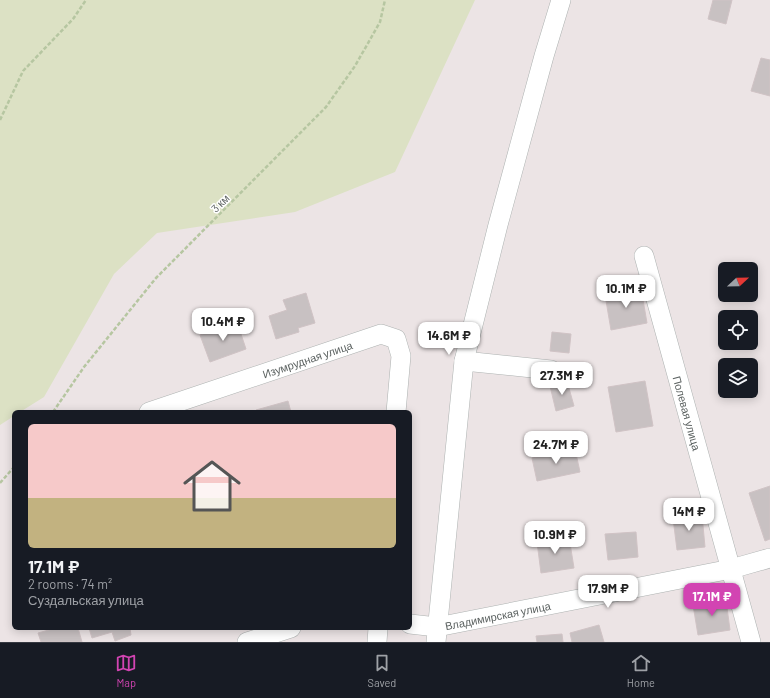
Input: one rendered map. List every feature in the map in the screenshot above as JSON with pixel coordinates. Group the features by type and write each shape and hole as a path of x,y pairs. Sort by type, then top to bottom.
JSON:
{"street":[{"path":"436,634 464,361 537,84 561,0"},
{"name":"Полевая улица","path":"644,256 751,642"},
{"name":"Изумрудная улица","path":"154,410 381,334 396,339 401,356 396,410"},
{"path":"464,361 551,370"},
{"name":"Владимирская улица","path":"412,625 436,634 731,569 770,558"},
{"path":"247,642 284,630"},
{"path":"377,642 378,630"}],"path":[{"path":"0,120 23,71 73,19 86,0"},
{"name":"3 км","path":"54,410 84,367 156,278 326,107 355,66 380,22 385,0"},
{"path":"0,484 12,469"}],"green space":[{"path":"0,0 475,0 395,172 295,212 157,233 114,274 44,397 23,410 12,410 12,417 0,425"}],"building":[{"path":"713,0 732,0 726,24 708,19"},
{"path":"761,58 770,60 770,96 751,91"},
{"path":"641,288 647,323 611,330 605,295"},
{"path":"306,293 315,323 298,328 299,332 276,339 269,316 287,310 283,300"},
{"path":"237,322 246,349 210,362 200,335"},
{"path":"552,332 571,334 569,353 550,351"},
{"path":"567,381 574,406 556,411 550,386"},
{"path":"645,381 653,426 616,432 608,387"},
{"path":"288,401 290,410 256,410"},
{"path":"575,449 580,472 537,481 532,458"},
{"path":"770,486 770,539 765,541 749,493"},
{"path":"702,515 705,547 677,550 673,518"},
{"path":"636,532 638,557 608,560 605,534"},
{"path":"569,537 574,568 541,573 537,542"},
{"path":"726,600 730,630 698,635 693,605"},
{"path":"599,625 604,642 572,642 570,633"},
{"path":"49,630 79,630 82,642 41,642 38,633"},
{"path":"90,630 130,630 131,635 115,641 112,632 92,638"},
{"path":"562,634 563,642 537,642 536,636"}]}
